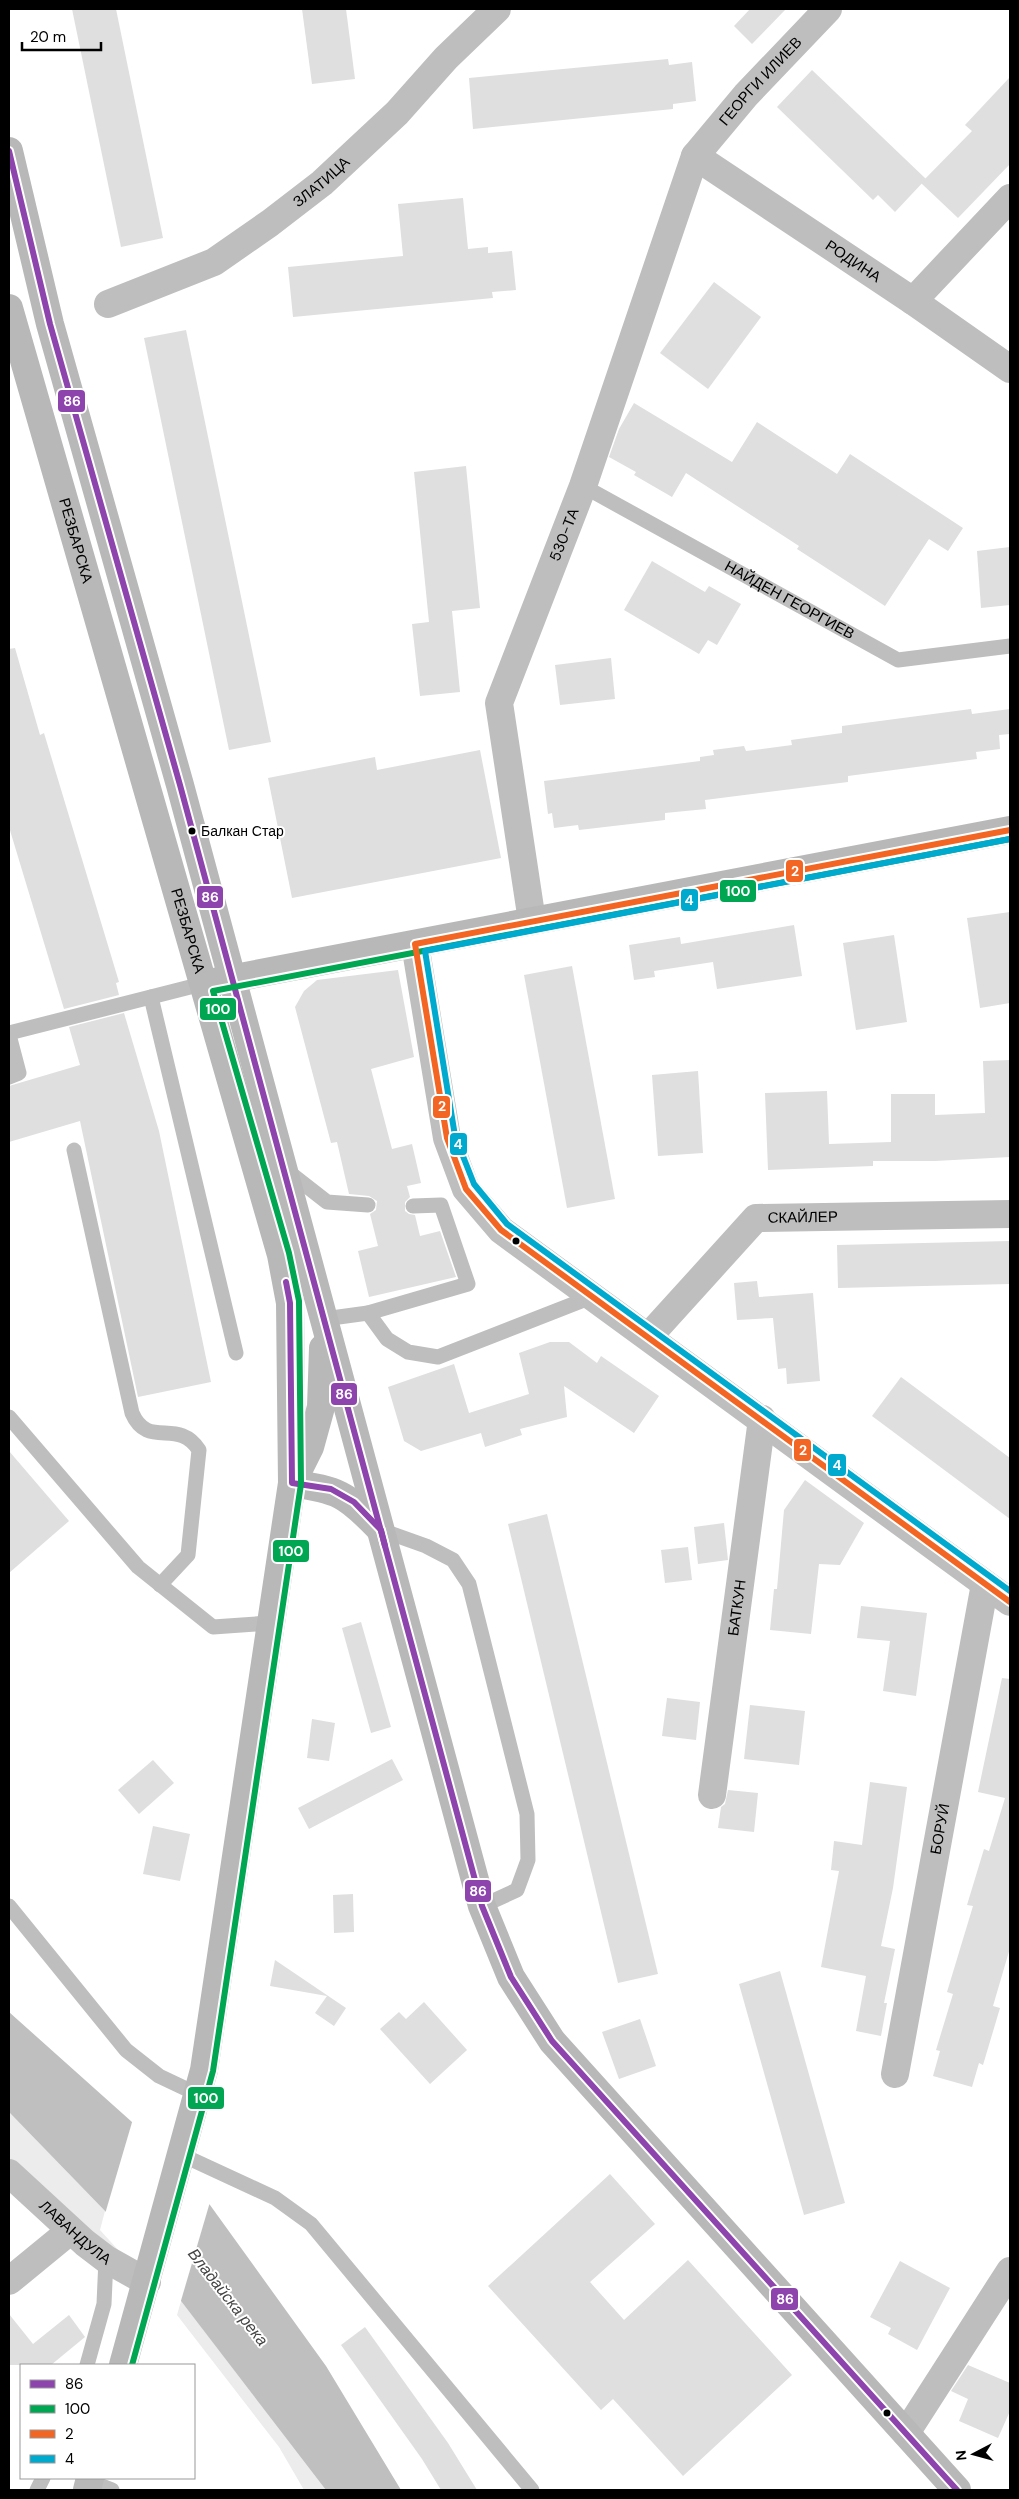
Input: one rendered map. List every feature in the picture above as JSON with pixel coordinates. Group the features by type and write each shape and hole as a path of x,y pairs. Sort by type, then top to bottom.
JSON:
{"street":[{"name":"ЗЛАТИЦА","path":"108,304 214,262 270,223 322,183 397,113 446,58 497,9"},
{"name":"ГЕОРГИ ИЛИЕВ","path":"695,156 746,95 828,9"},
{"name":"РЕЗБАРСКА","path":"9,151 50,324 180,785 482,1906 511,1977 552,2041 957,2490"},
{"name":"РОДИНА","path":"695,156 913,301 1010,369"},
{"name":"530-ТА","path":"532,921 499,703 583,486 695,156"},
{"path":"913,301 1010,198"},
{"name":"РЕЗБАРСКА","path":"9,308 15,361 202,984 281,1255 290,1304 292,1483"},
{"path":"202,984 1010,830"},
{"path":"415,944 447,1138 466,1189 501,1230 649,1336 1010,1602"},
{"name":"СКАЙЛЕР","path":"649,1336 756,1218 1010,1214"},
{"name":"РЕЗБАРСКА","path":"292,1483 310,1447 321,1407 324,1319"},
{"name":"БАТКУН","path":"712,1795 762,1420"},
{"path":"123,2364 204,2070 292,1483 331,1489 354,1502 381,1530"},
{"name":"БОРУЙ","path":"895,2074 985,1584"},
{"name":"ЛАВАНДУЛА","path":"9,2173 70,2231 106,2259 147,2282"},
{"path":"9,2281 70,2231"},
{"path":"906,2433 1010,2271"}],"lane":[{"name":"НАЙДЕН ГЕОРГИЕВ","path":"583,486 898,660 1010,646"},
{"path":"9,1077 19,1073 9,1034 202,984"},
{"path":"151,997 236,1353"},
{"path":"74,1150 132,1412 136,1422 148,1432 181,1434 192,1439 199,1450 188,1555 160,1585"},
{"path":"283,1167 327,1202 368,1205"},
{"path":"324,1319 368,1313 468,1284 441,1205 413,1206"},
{"path":"368,1313 387,1339 401,1348 408,1352 438,1356 594,1296"},
{"path":"9,1417 138,1567 213,1627 270,1623"},
{"path":"381,1530 426,1546 453,1560 469,1584 527,1814 528,1860 517,1890 482,1906"},
{"path":"9,1906 126,2050 159,2076 197,2094"},
{"path":"182,2155 275,2198 311,2224 532,2490"},
{"path":"87,2364 104,2304 106,2259"}],"shaded area":[{"path":"9,2112 105,2211 100,2230 147,2282 9,2173"},
{"path":"181,2301 326,2490 304,2490 279,2447 177,2315"}],"water":[{"name":"Владайска река","path":"9,2012 132,2122 210,2205 326,2366 401,2490 326,2490 181,2301 105,2211 9,2112"}],"pier":[{"path":"133,2119 210,2202 180,2304 105,2214"}],"building":[{"path":"72,9 116,9 163,238 121,247"},
{"path":"302,9 346,9 355,79 312,84"},
{"path":"750,9 786,9 752,44 734,26"},
{"path":"668,59 669,65 692,62 696,101 673,104 673,109 473,129 469,78"},
{"path":"812,70 926,179 895,212 878,195 873,200 777,107"},
{"path":"1010,77 1010,164 958,218 921,183 972,131 965,125"},
{"path":"463,198 468,249 488,247 488,253 512,251 516,290 492,292 493,298 293,317 288,267 403,256 398,204"},
{"path":"714,282 761,317 708,389 660,353"},
{"path":"186,330 271,742 229,750 144,338"},
{"path":"634,403 732,462 757,422 837,474 850,454 963,528 948,551 929,539 885,606 797,549 799,546 686,473 672,497 634,475 636,472 609,457 619,429"},
{"path":"466,466 480,608 452,611 460,692 420,696 412,624 429,622 414,472"},
{"path":"1010,547 1010,605 981,608 977,551"},
{"path":"652,561 705,592 709,586 741,604 717,645 708,640 699,654 624,610"},
{"path":"15,648 40,735 44,733 119,982 116,983 119,995 64,1009 9,827 9,649"},
{"path":"611,658 615,699 560,705 555,665"},
{"path":"971,709 972,714 1010,709 1010,734 999,735 1000,749 976,752 977,759 848,776 848,782 705,800 706,809 665,813 665,820 579,830 578,825 554,828 552,813 548,814 544,781 700,761 700,757 714,755 713,750 744,746 746,751 792,745 791,740 842,733 842,726"},
{"path":"480,750 501,858 292,898 268,778 375,757 377,770"},
{"path":"1010,912 1010,1003 980,1008 967,918"},
{"path":"794,925 802,976 717,989 713,962 654,971 655,977 634,980 629,945 680,937 681,944"},
{"path":"894,935 907,1022 856,1030 843,943"},
{"path":"572,966 615,1199 567,1208 524,975"},
{"path":"398,970 414,1057 371,1069 392,1149 412,1144 421,1183 407,1186 410,1197 405,1202 405,1211 415,1215 420,1236 440,1231 456,1277 369,1297 358,1251 378,1246 370,1214 376,1210 377,1201 369,1196 349,1194 337,1142 331,1143 295,1007 304,991 317,980"},
{"path":"124,1013 159,1131 211,1382 138,1397 80,1121 9,1142 9,1086 80,1065 69,1027"},
{"path":"1010,1060 1010,1157 935,1161 873,1161 873,1166 768,1170 765,1093 827,1091 829,1144 891,1142 891,1094 935,1094 935,1115 985,1113 983,1061"},
{"path":"698,1071 703,1153 658,1156 652,1075"},
{"path":"1010,1241 1010,1284 838,1288 837,1245"},
{"path":"757,1281 759,1297 813,1293 820,1381 787,1384 786,1368 778,1369 773,1318 737,1320 734,1283"},
{"path":"550,1342 569,1342 597,1363 601,1356 659,1396 634,1433 564,1386 567,1417 520,1429 522,1435 485,1447 481,1433 421,1451 404,1441 388,1387 454,1364 469,1413 529,1394 519,1353"},
{"path":"901,1377 1010,1458 1010,1519 872,1416"},
{"path":"9,1451 69,1521 9,1573"},
{"path":"805,1480 864,1523 840,1565 819,1564 811,1634 770,1630 774,1589 777,1589 784,1510"},
{"path":"547,1514 658,1974 618,1983 508,1524"},
{"path":"724,1523 728,1560 698,1564 694,1527"},
{"path":"688,1547 692,1580 665,1583 661,1550"},
{"path":"861,1606 927,1613 916,1696 883,1691 890,1641 857,1638"},
{"path":"361,1622 391,1727 371,1733 342,1628"},
{"path":"1002,1678 1010,1679 1010,1948 993,2006 1000,2008 983,2065 979,2063 972,2087 933,2076 940,2051 936,2050 953,1994 947,1992 973,1906 967,1905 984,1849 989,1851 1005,1798 978,1792"},
{"path":"667,1698 700,1702 696,1740 662,1736"},
{"path":"750,1705 805,1711 799,1765 744,1759"},
{"path":"312,1719 335,1723 329,1761 307,1758"},
{"path":"392,1759 403,1780 309,1829 298,1808"},
{"path":"153,1760 174,1783 139,1814 118,1790"},
{"path":"870,1782 907,1787 893,1888 881,1946 895,1949 884,2003 887,2003 881,2036 856,2031 866,1976 821,1967 839,1871 831,1870 834,1841 862,1845"},
{"path":"728,1790 758,1793 754,1832 718,1828 721,1807 725,1804"},
{"path":"153,1826 190,1834 180,1881 143,1874"},
{"path":"353,1894 354,1932 334,1933 333,1895"},
{"path":"275,1960 346,2008 334,2026 315,2013 327,1996 270,1986"},
{"path":"780,1971 845,2203 804,2215 739,1984"},
{"path":"424,2002 467,2050 430,2084 380,2029 399,2012 406,2019"},
{"path":"640,2019 656,2066 619,2079 602,2032"},
{"path":"610,2174 655,2224 590,2282 624,2320 688,2260 792,2375 683,2476 613,2399 601,2410 488,2286"},
{"path":"900,2261 950,2288 917,2350 888,2334 891,2328 870,2317"},
{"path":"9,2314 33,2344 69,2315 85,2337 52,2364 9,2365"},
{"path":"365,2327 448,2443 477,2490 441,2490 422,2459 341,2345"},
{"path":"968,2365 1010,2383 1010,2411 998,2438 959,2421 968,2399 951,2391"}],"transit line":[{"name":"86","path":"9,151 50,324 180,785 482,1906 511,1977 552,2041 957,2490"},
{"name":"2","path":"1010,830 415,944 447,1138 466,1189 501,1230 1010,1602"},
{"name":"100","path":"132,2364 213,2071 301,1484 299,1301 289,1253 213,991 1010,839"},
{"name":"4","path":"1010,839 425,951 455,1136 474,1184 507,1224 1010,1591"},
{"name":"86","path":"286,1282 290,1303 292,1483 331,1489 354,1502 381,1530 385,1546"}],"place":[{"name":"Балкан Стар","path":"192,831"}]}
